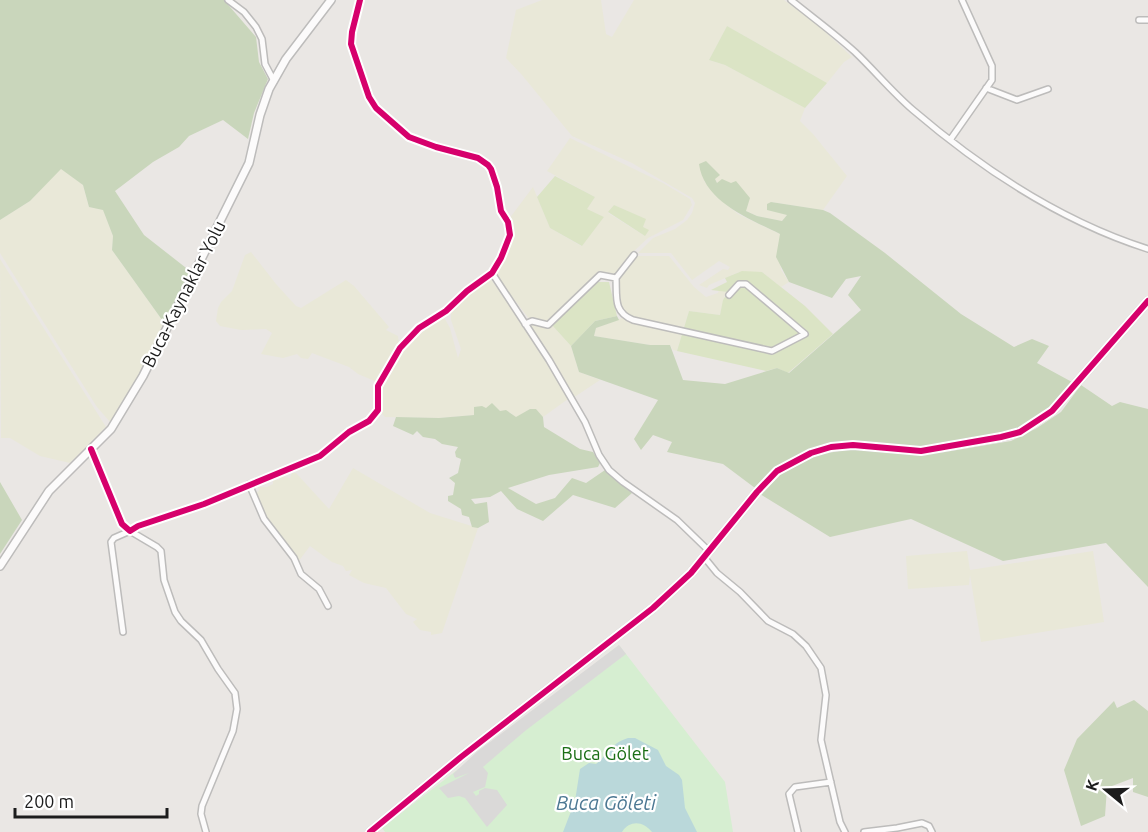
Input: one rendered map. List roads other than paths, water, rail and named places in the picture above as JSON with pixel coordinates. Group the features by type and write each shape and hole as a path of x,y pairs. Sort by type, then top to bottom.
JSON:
{"street":[{"path":"228,0 256,27 262,39 265,64 274,81"},
{"name":"Buca-Kaynaklar Yolu","path":"0,566 49,491 111,429 143,376 249,164 260,115 274,81 286,59 331,0"},
{"path":"123,632 111,542 114,538 138,526 204,504 320,456 349,432 369,421 378,410 378,386 400,348 419,328 446,311 467,291 492,273 510,235 501,211 491,169 478,158 409,137 376,108 369,97 351,44 360,0"},
{"path":"790,0 854,51 911,108 1011,185 1122,241 1148,249"},
{"path":"950,140 992,80 992,66 962,0"},
{"path":"1138,20 1148,20"},
{"path":"986,88 1017,100 1047,89"},
{"path":"634,255 616,278 618,308 622,316 772,351 805,334 746,285 740,284 729,295"},
{"path":"492,273 585,422 598,455 609,470 677,520 706,554 717,573 740,592 768,621 793,634 818,662 824,679 826,695 821,740 840,822 845,832"},
{"path":"525,324 532,321 548,325 600,275 616,278"},
{"path":"370,832 461,757 653,608 691,573 777,471 811,453 831,447 853,445 921,451 1000,438 1020,432 1052,411 1148,301"},
{"path":"92,449 122,524 161,551 164,580 175,612 201,640 235,693 237,709 233,731 202,806 201,814 206,832"},
{"path":"249,484 264,519 294,558 301,574 322,594 328,606"},
{"path":"798,832 790,791 795,787 831,782"},
{"path":"864,832 922,823 929,826 932,832"}],"water":[{"name":"Buca Göleti","path":"628,738 635,738 658,750 666,766 679,775 682,780 685,808 697,832 652,832 637,823 629,825 622,832 563,832 575,801 580,769 589,763 596,764 613,746"}],"park label":[{"name":"Buca Gölet","path":"605,754"}]}
